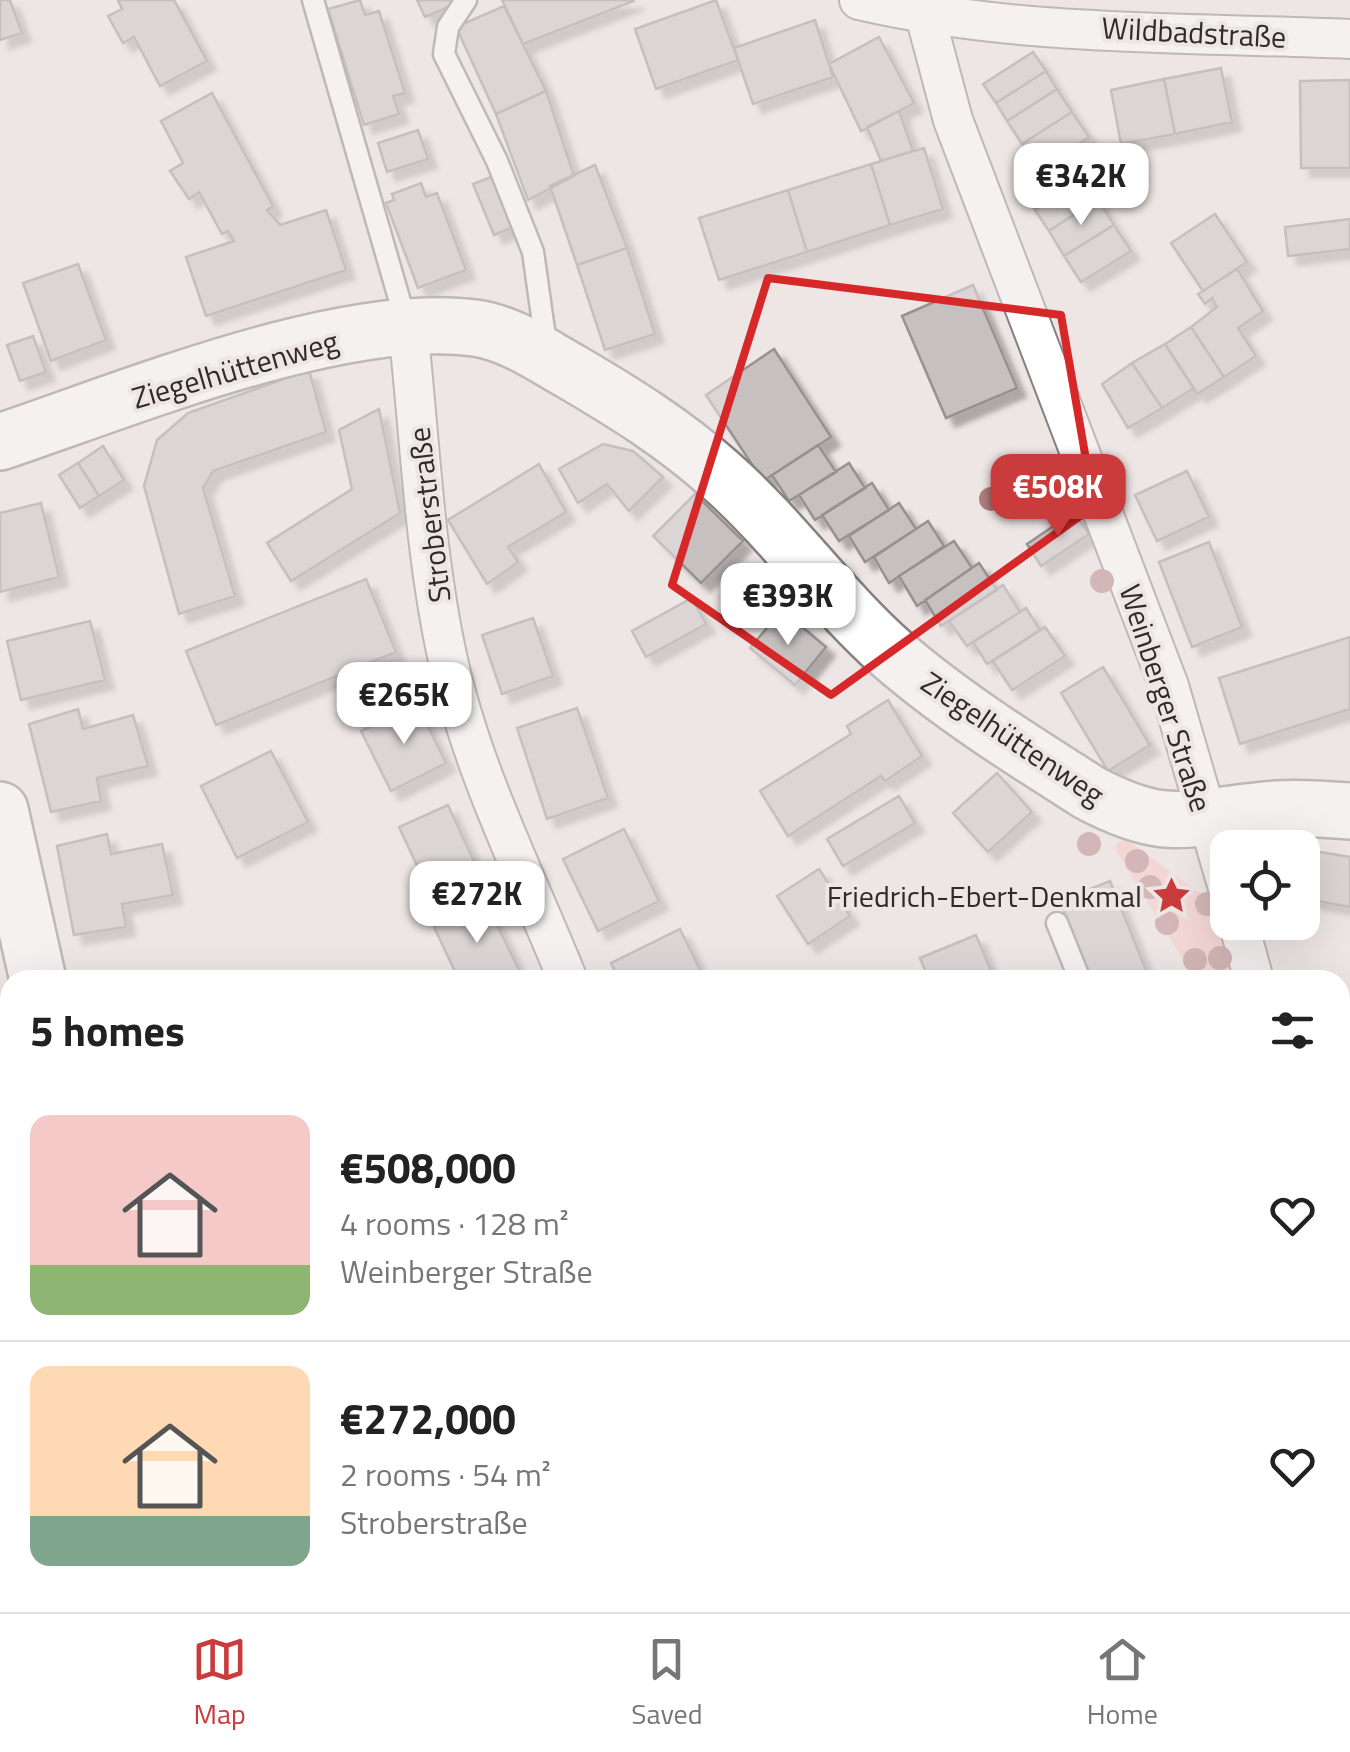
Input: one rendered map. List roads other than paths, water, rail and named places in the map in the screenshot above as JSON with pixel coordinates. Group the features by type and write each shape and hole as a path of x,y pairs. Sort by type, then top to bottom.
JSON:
{"street":[{"name":"Wildbadstraße","path":"859,0 988,22 1350,39"},
{"name":"Weinberger Straße","path":"922,8 954,120 1169,686 1210,832"},
{"name":"Ziegelhüttenweg","path":"0,442 290,348 408,328 474,328 519,342 646,415 720,475 845,608 933,687 1054,771 1116,806 1168,820 1206,820 1268,809 1350,811"},
{"name":"Stroberstraße","path":"408,328 435,586 448,660 464,718 564,970"},
{"path":"0,810 36,970"},
{"path":"1243,940 1251,970"}],"lane":[{"path":"313,0 408,328"},
{"path":"466,0 448,26 444,54 497,161 533,252 548,358"},
{"path":"1057,923 1076,970"}],"place":[{"name":"Friedrich-Ebert-Denkmal","path":"1172,896"}]}
